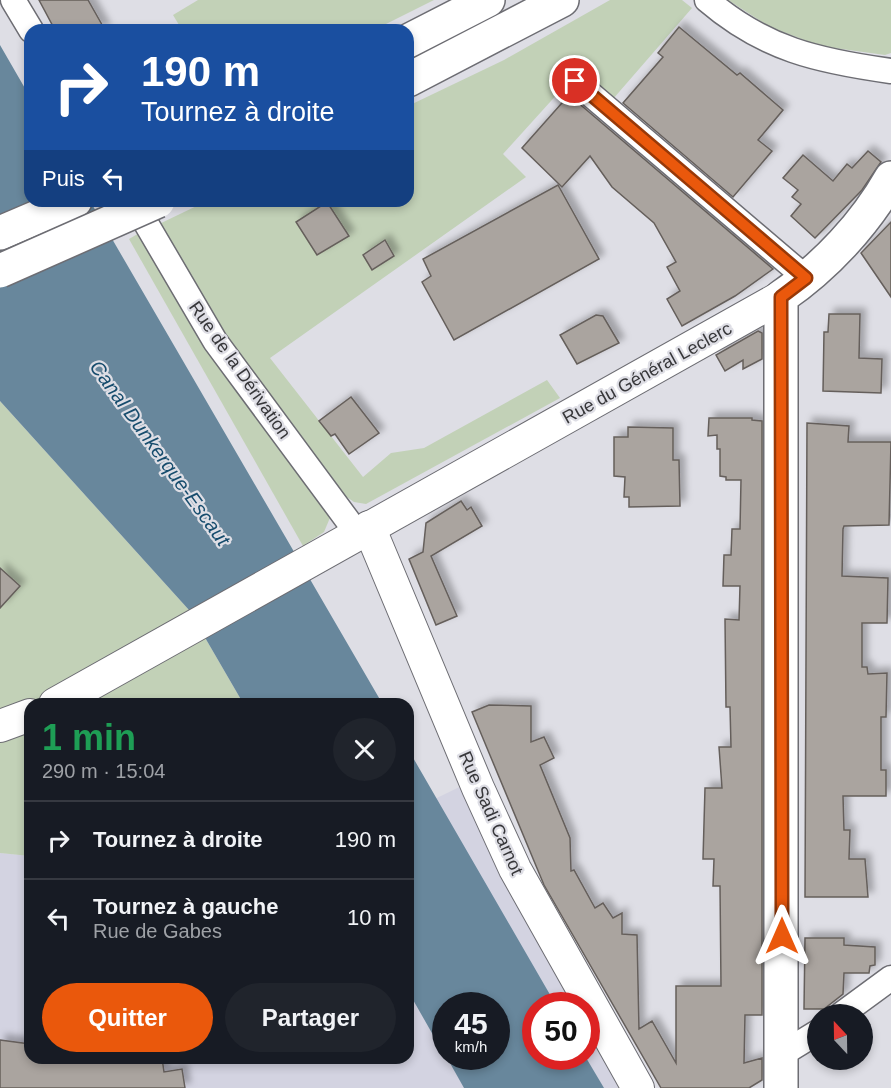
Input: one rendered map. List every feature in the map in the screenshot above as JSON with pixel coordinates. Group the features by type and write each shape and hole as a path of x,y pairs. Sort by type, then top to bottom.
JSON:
{"main road":[{"path":"414,38 488,0"},
{"path":"414,77 562,0"},
{"name":"Rue du Général Leclerc","path":"794,287 857,226 891,178"},
{"path":"0,233 61,207"},
{"path":"0,271 144,207"},
{"path":"781,1088 794,287"}],"street":[{"path":"13,0 27,24"},
{"path":"707,0 744,30 789,50 824,60 891,71"},
{"path":"575,81 794,287"},
{"name":"Rue de la Dérivation","path":"136,207 215,341 358,533"},
{"name":"Rue du Général Leclerc","path":"66,698 794,287"},
{"name":"Rue Sadi Carnot","path":"358,533 515,869 638,1088"},
{"path":"0,726 24,717"},
{"path":"856,1004 891,978"},
{"path":"782,1054 807,1039"}],"shaded area":[{"path":"480,777 595,992 522,992 522,1070 600,1070 600,1000 647,1088 0,1088 0,853 24,855 24,1064 414,1064 414,809"}],"green space":[{"path":"198,0 434,0 386,24 178,24 173,15"},
{"path":"610,0 682,0 692,8 613,99 579,70 503,154 526,177 270,358 363,477 391,453 424,448 547,380 560,398 366,504 354,502 334,488 246,375 155,226 195,207 414,207 414,103 504,60"},
{"path":"728,0 891,0 891,53 885,55 820,46 770,27"},
{"path":"141,232 332,513 324,532 303,546 129,239"},
{"path":"0,401 189,610 240,698 24,698 24,855 0,853"}],"water":[{"name":"Canal Dunkerque-Escaut","path":"0,45 24,87 24,207 93,207 379,698 240,698 189,610 0,401"},
{"path":"414,759 548,992 522,992 522,1070 593,1070 604,1088 464,1088 454,1070 510,1070 510,992 432,992 432,1033 414,1002"}],"building":[{"path":"39,0 88,0 102,24 52,24"},
{"path":"679,27 737,75 740,73 783,110 758,140 772,151 733,197 623,103 663,57 658,53"},
{"path":"569,95 773,269 735,296 682,326 667,299 680,291 667,267 676,262 654,223 612,187 590,156 562,187 522,148"},
{"path":"868,151 881,162 862,190 815,238 791,216 801,204 792,197 798,190 783,178 803,155 833,181 847,164 852,168"},
{"path":"558,185 599,259 454,340 422,282 431,276 423,259"},
{"path":"319,207 330,207 349,236 317,255 296,222"},
{"path":"891,222 891,297 861,253"},
{"path":"385,240 394,256 372,270 363,255"},
{"path":"829,314 860,314 859,358 882,359 881,393 823,391 824,332 828,332"},
{"path":"596,315 603,316 619,343 577,364 560,335"},
{"path":"758,331 762,333 762,359 743,369 743,360 725,371 716,355"},
{"path":"351,397 379,433 349,454 335,434 331,436 319,421"},
{"path":"709,418 752,418 752,420 762,421 762,1015 745,1015 744,1063 762,1058 762,1080 749,1088 661,1088 544,885 472,712 489,705 531,706 531,742 544,737 554,758 540,765 570,838 571,871 574,870 595,908 603,903 613,918 622,913 622,934 637,935 639,1029 652,1021 676,1063 676,986 721,986 720,886 713,886 714,859 703,859 705,788 722,788 719,747 731,747 730,707 726,707 725,619 739,620 740,586 723,586 724,555 731,555 732,529 740,529 741,480 726,480 726,477 720,476 720,449 717,449 717,435 708,436"},
{"path":"807,423 849,426 848,442 891,442 889,525 844,526 843,529 842,576 888,578 887,623 862,623 862,667 867,667 868,674 887,673 886,717 881,717 881,770 886,770 886,796 843,796 844,830 850,830 849,859 865,859 868,897 805,897"},
{"path":"628,427 673,428 673,460 679,460 680,506 629,507 629,497 624,497 625,477 614,476 614,437 628,437"},
{"path":"461,501 467,510 471,507 482,526 431,556 457,616 436,625 409,559 423,552 426,523"},
{"path":"0,568 20,586 0,608"},
{"path":"805,938 844,938 844,945 875,947 875,965 870,966 869,973 844,973 843,994 830,1004 807,1004 807,1009 804,1009"},
{"path":"0,1040 24,1043 24,1064 163,1064 164,1072 182,1069 185,1088 0,1088"}],"route":[{"path":"575,81 806,278 781,297 783,332 782,936"}]}
